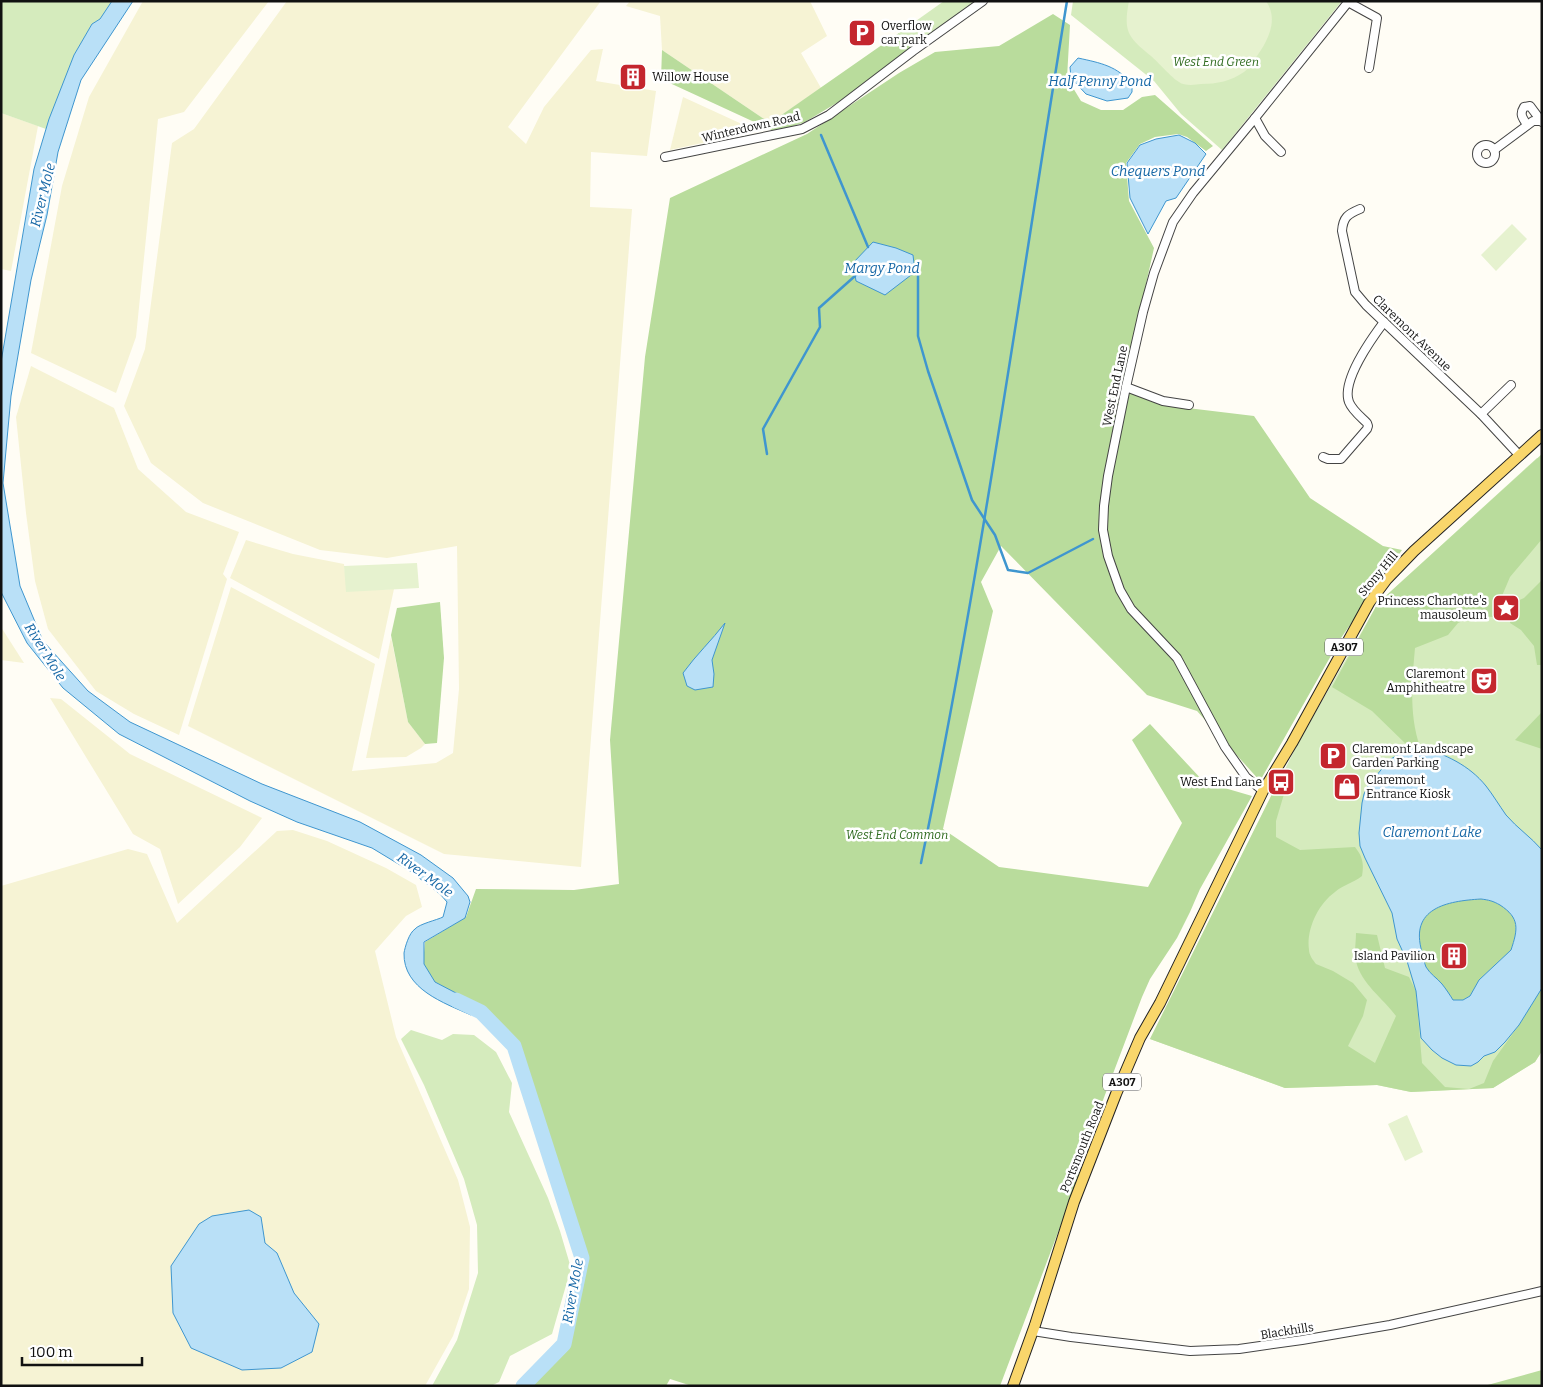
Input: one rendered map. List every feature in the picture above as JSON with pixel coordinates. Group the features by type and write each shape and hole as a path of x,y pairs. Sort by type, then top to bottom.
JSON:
{"main road":[{"name":"Stony Hill","path":"1263,791 1292,743 1368,603 1387,579 1414,551 1542,436"},
{"name":"Portsmouth Road","path":"1013,1386 1033,1331 1074,1202 1116,1094 1140,1038 1164,994 1263,791"}],"street":[{"name":"Winterdown Road","path":"664,157 802,129 829,115 982,1"},
{"path":"1348,2 1377,18 1369,68"},
{"name":"West End Lane","path":"1263,791 1246,777 1225,747 1178,658 1131,608 1120,590 1108,556 1103,530 1104,506 1108,476 1143,312 1172,222 1193,193 1348,2"},
{"path":"1527,125 1521,116 1524,107 1530,106 1541,121"},
{"path":"1255,118 1265,136 1281,152"},
{"path":"1494,150 1533,121 1541,121"},
{"name":"Claremont Avenue","path":"1360,210 1349,214 1343,222 1342,230 1355,292 1366,305 1481,414 1520,456"},
{"path":"1323,457 1341,459 1361,437 1368,426 1349,404 1348,396 1358,360 1367,344 1384,322"},
{"path":"1481,414 1511,385"},
{"path":"1126,387 1163,401 1189,405"},
{"name":"Blackhills","path":"1033,1331 1071,1338 1190,1351 1239,1349 1390,1325 1542,1291"}],"shaded area":[{"path":"143,1 269,1 184,112 158,119 136,337 116,393 31,353 62,186 89,97"},
{"path":"287,1 601,1 508,127 526,144 544,107 591,50 603,49 596,81 656,91 647,156 591,152 590,207 632,209 581,867 444,854 188,726 231,587 375,664 352,771 436,763 453,753 459,689 457,546 387,558 320,550 203,503 151,463 124,406 145,349 172,143 194,129"},
{"path":"630,1 810,1 827,36 801,53 821,88 770,123 662,50 660,16 626,6"},
{"path":"683,97 757,131 670,150"},
{"path":"1,113 38,126 11,271 1,269"},
{"path":"31,366 114,408 138,469 186,512 239,532 223,574 227,579 179,735 134,714 96,691 48,629 35,581 16,417"},
{"path":"246,540 293,554 344,564 347,591 394,589 379,659 230,578"},
{"path":"1,627 24,663 1,660"},
{"path":"391,637 408,722 425,744 406,757 366,758"},
{"path":"50,698 61,699 130,754 262,818 240,847 178,904 160,849 133,834"},
{"path":"293,830 327,841 386,868 416,885 422,907 406,916 375,951 396,1037 458,1180 470,1227 469,1289 453,1336 425,1386 1,1386 1,886 128,849 147,854 177,923 277,831"}],"green space":[{"path":"1,1 112,1 100,19 92,24 74,55 46,129 1,113"},
{"path":"944,1 980,1 912,50 899,33"},
{"name":"West End Green","path":"1073,1 1342,1 1222,150 1181,114 1154,81 1071,15"},
{"path":"1129,1 1266,1 1272,16 1272,24 1263,47 1244,72 1234,78 1218,83 1187,85 1173,77 1132,38 1127,27"},
{"name":"West End Common","path":"1053,14 1070,25 1067,78 1081,101 1101,110 1123,110 1142,97 1155,95 1213,146 1206,151 1187,137 1178,134 1155,137 1140,144 1126,163 1129,201 1154,248 1123,388 1171,406 1254,416 1310,498 1383,546 1402,550 1341,638 1260,781 1197,711 1147,695 1001,546 981,582 993,611 943,829 999,867 1148,887 1182,823 1132,740 1150,724 1204,782 1252,796 1200,889 1177,938 1150,979 1142,997 1094,1124 1071,1198 1000,1386 692,1386 670,1379 666,1386 532,1386 568,1350 585,1254 519,1042 476,1003 434,983 423,963 425,942 466,917 476,889 574,890 619,884 610,740 645,357 670,198 807,134 899,73 935,52 999,46"},
{"path":"899,33 912,50 840,101 805,122 776,132 661,79 662,50 770,123"},
{"path":"1512,224 1527,239 1496,271 1481,255"},
{"path":"1542,454 1542,539 1510,577 1493,617 1481,616 1470,618 1458,623 1448,635 1415,648 1412,685 1413,710 1420,747 1410,748 1372,711 1332,687 1378,603"},
{"path":"1537,458 1542,460 1542,1051 1535,1062 1493,1088 1411,1092 1377,1085 1285,1088 1150,1039 1297,745 1378,603"},
{"path":"417,563 419,588 346,592 344,566"},
{"path":"1542,580 1542,665 1537,665 1534,646 1521,630 1510,623 1515,602 1524,598"},
{"path":"440,602 444,658 437,743 425,744 408,722 391,635 397,608"},
{"path":"1542,712 1542,749 1515,740"},
{"path":"1281,776 1287,778 1287,784 1276,821 1276,837 1300,850 1355,847 1362,861 1362,876 1335,892 1323,903 1309,934 1310,954 1316,964 1333,971 1353,983 1367,1000 1363,1016 1348,1046 1375,1063 1396,1016 1367,984 1359,969 1355,954 1356,933 1377,935 1385,968 1409,977 1416,991 1422,1063 1445,1087 1469,1089 1484,1083 1493,1061 1519,1025 1542,988 1542,1051 1535,1062 1493,1088 1411,1092 1377,1085 1285,1088 1150,1039"},
{"path":"1481,899 1498,904 1512,916 1516,926 1513,943 1511,950 1479,980 1470,996 1463,1000 1453,1000 1442,984 1426,967 1419,937 1421,925 1426,916 1444,905"},
{"path":"411,1030 442,1040 453,1034 474,1035 496,1052 512,1083 509,1112 548,1198 571,1268 552,1334 510,1356 499,1382 491,1386 432,1386 457,1340 478,1273 477,1225 464,1179 424,1085 401,1039"},
{"path":"1407,1115 1423,1152 1405,1161 1388,1124"},
{"path":"1542,1370 1542,1386 1484,1386"}],"water":[{"path":"112,1 133,1 81,80 58,152 47,215 31,280 11,396 3,483 20,586 43,641 88,691 130,722 262,784 360,822 421,855 453,878 468,896 470,902 465,918 424,942 424,964 435,982 477,1004 471,1015 427,993 410,976 405,966 404,953 413,931 420,925 443,917 447,902 440,894 410,871 372,848 297,822 250,801 119,734 63,688 27,643 1,592 1,362 34,169 49,119 74,55 92,24 100,19"},
{"name":"Half Penny Pond","path":"1078,58 1101,64 1120,73 1132,84 1132,92 1128,98 1107,101 1086,94 1071,78 1070,67"},
{"name":"Chequers Pond","path":"1179,135 1195,143 1206,154 1176,198 1166,201 1148,234 1130,198 1127,163 1140,145 1156,139"},
{"name":"Margy Pond","path":"873,242 913,255 915,272 885,295 856,281 853,263"},
{"path":"725,623 712,660 713,687 695,690 687,686 683,673"},
{"name":"Claremont Lake","path":"1420,747 1438,753 1456,761 1472,772 1486,786 1506,815 1542,850 1542,988 1519,1025 1505,1042 1495,1052 1484,1056 1471,1066 1456,1065 1442,1058 1421,1038 1416,991 1407,961 1397,939 1392,913 1360,846 1359,833 1362,803 1368,786 1389,760 1410,748","holes":["1481,899 1500,905 1514,919 1516,930 1513,943 1511,950 1479,980 1470,996 1463,1000 1453,1000 1442,984 1426,967 1419,937 1421,925 1426,916 1444,905"]},
{"path":"249,1210 261,1217 265,1243 277,1253 294,1293 319,1324 312,1352 281,1368 242,1370 191,1348 173,1313 171,1266 199,1224 212,1216"}],"waterway":[{"path":"921,863 981,541 1067,1"},
{"path":"821,135 868,247"},
{"path":"915,272 918,274 918,336 928,371 972,500 995,535 1008,570 1028,573 1093,539"},
{"path":"767,454 763,429 820,327 819,308 855,276"},
{"name":"River Mole","path":"456,1000 481,1012 514,1046 582,1258 564,1344 523,1386"}],"place":[{"name":"Overflow car park","path":"862,33"},
{"name":"Willow House","path":"633,77"},
{"name":"Princess Charlotte's mausoleum","path":"1506,608"},
{"name":"Claremont Amphitheatre","path":"1484,681"},
{"name":"Claremont Landscape Garden Parking","path":"1333,756"},
{"name":"West End Lane","path":"1281,782"},
{"name":"Claremont Entrance Kiosk","path":"1347,787"},
{"name":"Island Pavilion","path":"1454,956"}]}
